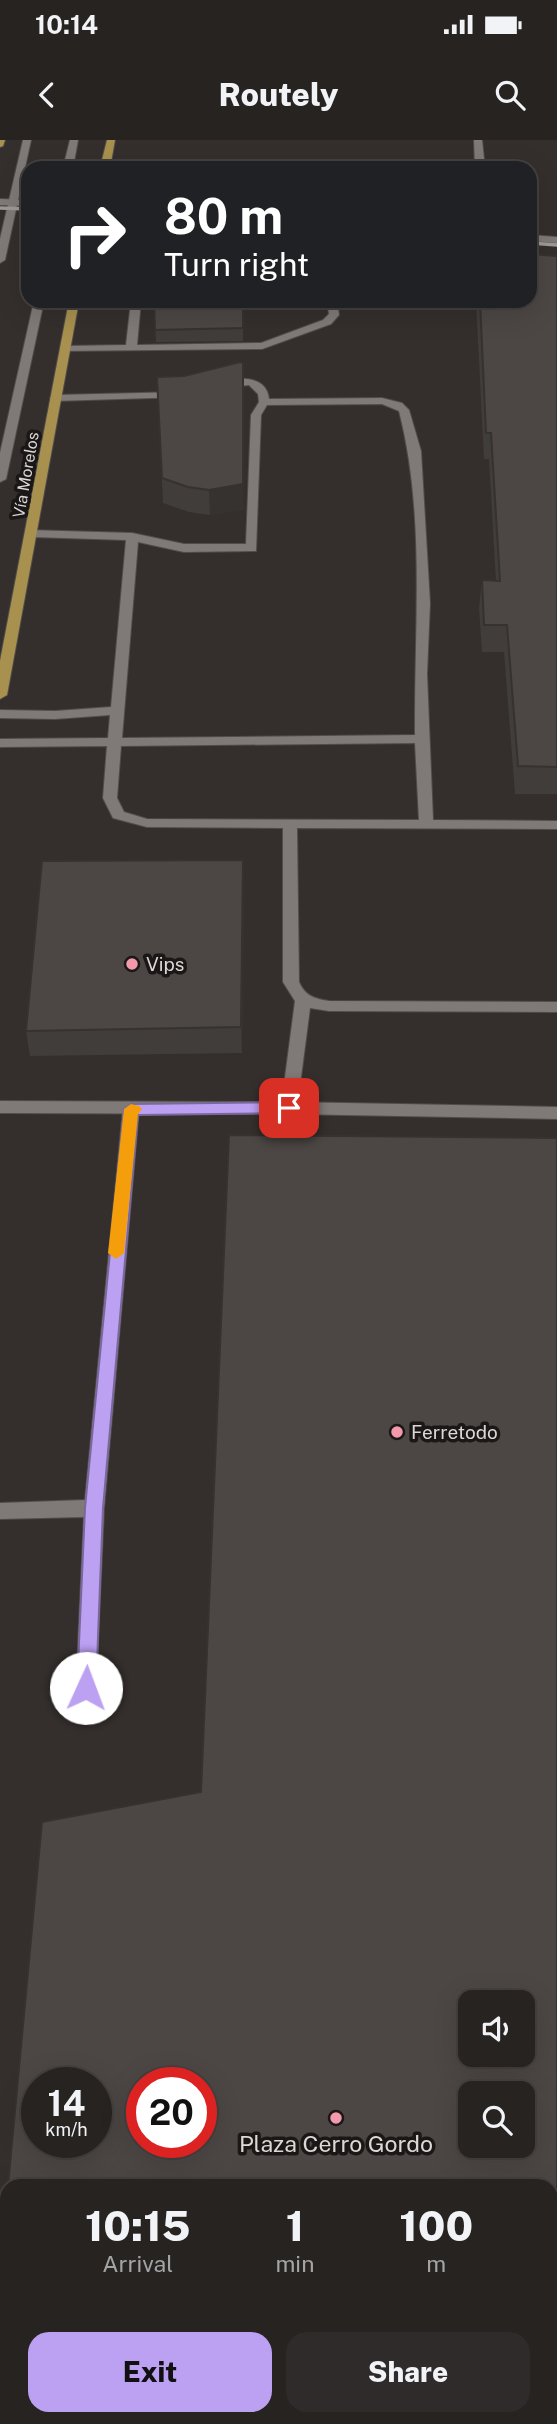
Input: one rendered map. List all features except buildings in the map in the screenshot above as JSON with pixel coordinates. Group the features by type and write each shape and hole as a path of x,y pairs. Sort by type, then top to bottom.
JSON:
{"main road":[{"path":"106,161 111,140"},
{"name":"Vía Morelos","path":"0,695 73,308"}],"street":[{"path":"23,161 27,140"},
{"path":"70,161 74,140"},
{"path":"478,140 480,161"},
{"path":"0,260 21,169"},
{"path":"0,202 21,202"},
{"path":"537,239 557,240"},
{"path":"0,479 37,308"},
{"path":"131,348 135,308"},
{"path":"65,349 250,347 274,343 333,318 332,308"},
{"path":"32,533 132,537 184,548 252,548 256,415 264,402 263,391 248,381 211,388"},
{"path":"55,398 192,394"},
{"path":"264,402 382,401 398,405 407,415 415,451 424,603 421,674 426,824"},
{"path":"132,537 110,798 118,816 147,823 557,825"},
{"path":"0,713 117,711"},
{"path":"0,743 422,739"},
{"path":"290,822 292,982 296,993 303,1000 328,1006 557,1007"},
{"path":"289,1108 303,1000"},
{"path":"0,1107 289,1108 557,1113"},
{"path":"86,1688 94,1508 131,1109"},
{"path":"0,1511 94,1508"}],"railway":[{"path":"0,208 21,209"},
{"path":"537,244 557,245"}],"slow traffic":[{"path":"116,1253 131,1109 134,1109"}],"place":[{"name":"Vips","path":"132,964"},
{"name":"Ferretodo","path":"397,1432"},
{"name":"Plaza Cerro Gordo","path":"336,2118"}],"route":[{"path":"86,1688 94,1508 131,1109 289,1108"}]}
